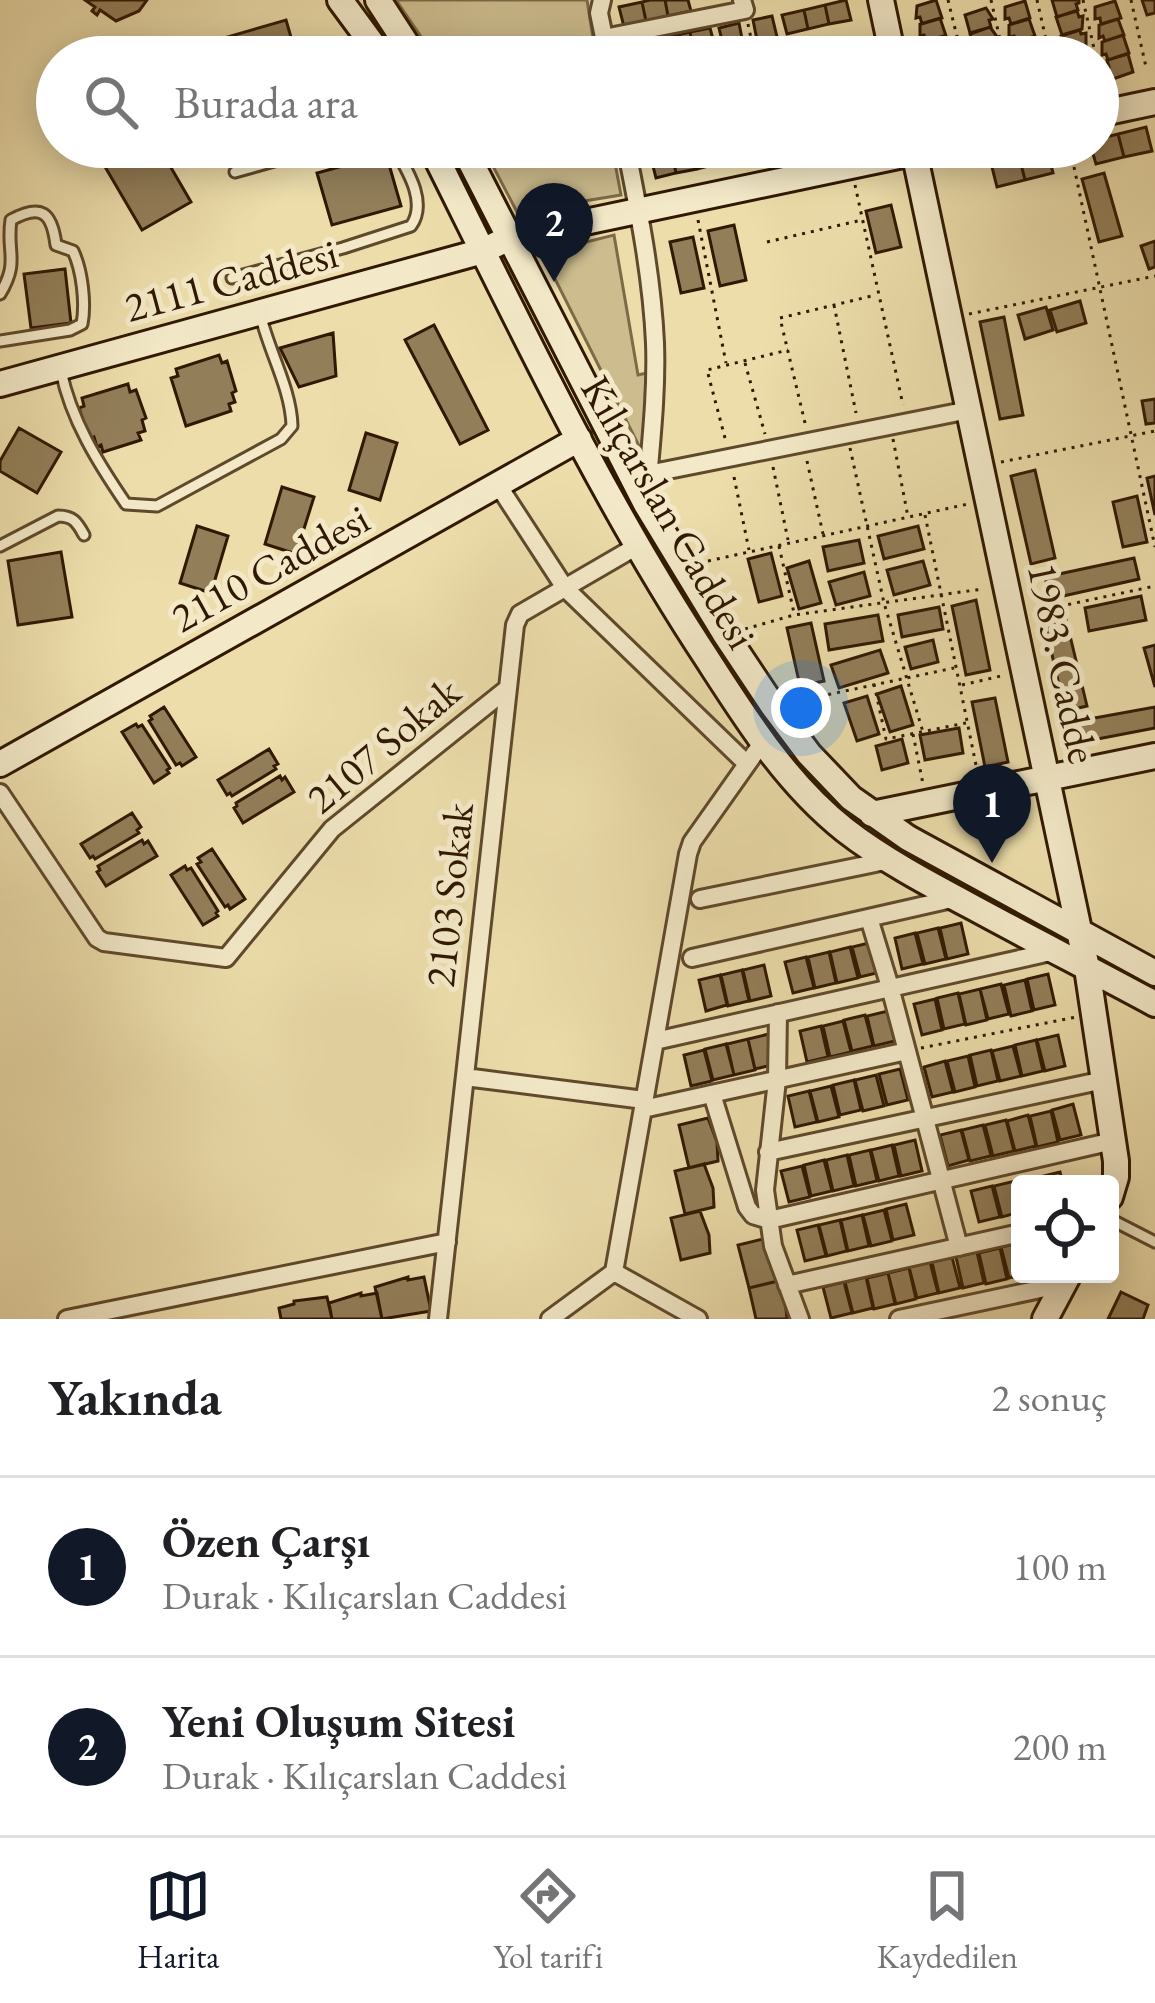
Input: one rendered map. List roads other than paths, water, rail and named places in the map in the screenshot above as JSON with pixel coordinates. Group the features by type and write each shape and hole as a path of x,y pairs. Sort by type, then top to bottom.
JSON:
{"street":[{"path":"340,0 367,36"},
{"path":"378,0 401,36"},
{"path":"881,0 889,36"},
{"path":"604,36 599,13 605,1"},
{"path":"612,36 743,5"},
{"path":"1119,110 1155,102"},
{"name":"Kılıçarslan Caddesi","path":"442,168 579,439 754,753 846,830 890,860 1155,1004"},
{"name":"Kılıçarslan Caddesi","path":"474,168 682,566 773,706 830,779 908,838 1155,973"},
{"path":"630,168 655,344 646,504"},
{"name":"2111 Caddesi","path":"0,384 483,251 509,238 841,168"},
{"name":"1983. Cadde","path":"917,168 1087,968 1116,1175"},
{"path":"648,474 969,410"},
{"name":"2110 Caddesi","path":"0,764 579,439"},
{"path":"498,485 565,588 754,753 690,848 614,1273 550,1319"},
{"name":"2103 Sokak","path":"438,1319 517,619 638,546"},
{"name":"2107 Sokak","path":"0,794 97,938 226,958 332,829 508,688"},
{"path":"872,814 1155,756"},
{"path":"700,898 890,860"},
{"path":"692,958 956,898"},
{"path":"869,918 959,1246"},
{"path":"655,1041 1055,951"},
{"path":"778,1013 777,1080 765,1190 773,1246 800,1319"},
{"path":"465,1077 644,1105 907,1051"},
{"path":"768,1152 1104,1080"},
{"path":"712,1094 747,1208 769,1220 1113,1141"},
{"path":"787,1285 1011,1235"},
{"path":"67,1319 446,1242"},
{"path":"614,1273 698,1319"},
{"path":"899,1319 1050,1283"},
{"path":"1046,1319 1065,1283"}],"lane":[{"path":"235,172 249,168"},
{"path":"232,278 411,226 418,201 403,168"},
{"path":"0,293 13,261 11,220 44,212 56,245 73,250 77,260 82,324 0,341"},
{"path":"60,368 81,431 115,488 127,504 157,506 281,439 292,426 292,410 260,313"},
{"path":"0,546 58,515 69,516 84,535"},
{"path":"1119,1224 1155,1241"}],"place":[{"name":"Yeni Oluşum Sitesi","path":"554,282"},
{"name":"Özen Çarşı","path":"992,863"}]}
